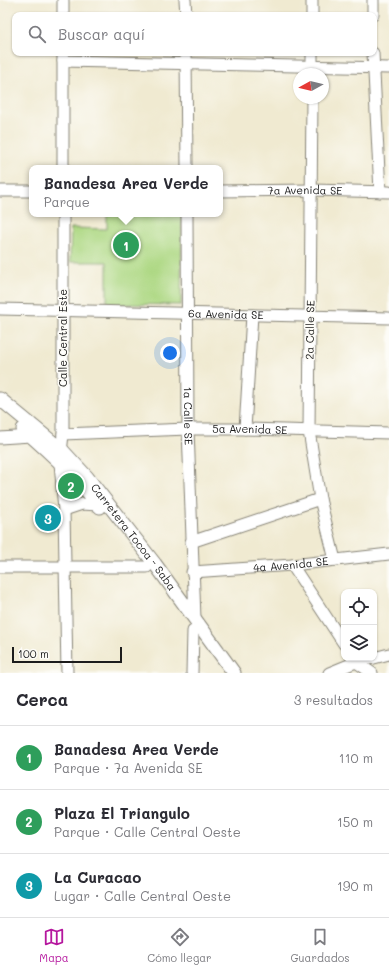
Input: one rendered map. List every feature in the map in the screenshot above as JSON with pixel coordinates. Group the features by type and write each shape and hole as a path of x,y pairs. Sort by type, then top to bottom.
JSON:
{"main road":[{"name":"Carretera Tocoa - Saba","path":"0,399 61,456 87,477 107,501 194,625 224,673"},
{"name":"Carretera Tocoa - Saba","path":"0,410 31,436 61,456 146,567 234,673"}],"street":[{"path":"63,0 63,12"},
{"path":"185,0 186,12"},
{"path":"312,0 312,12"},
{"path":"373,0 373,12"},
{"path":"312,56 312,68"},
{"path":"373,56 385,192"},
{"path":"63,165 63,57 186,58 293,68"},
{"path":"186,58 187,165"},
{"path":"329,69 389,68"},
{"name":"2a Calle SE","path":"312,104 309,431 320,498 335,560"},
{"name":"7a Avenida SE","path":"223,191 312,190 385,192"},
{"path":"0,191 29,191"},
{"name":"Calle Central Este","path":"63,217 61,456 64,510 68,673"},
{"name":"1a Calle SE","path":"187,217 188,429 194,625 192,673"},
{"name":"6a Avenida SE","path":"0,309 389,318"},
{"path":"245,429 252,315"},
{"name":"5a Avenida SE","path":"62,434 188,429 389,433"},
{"path":"0,438 31,436"},
{"path":"191,542 320,498"},
{"path":"64,510 82,504 98,504"},
{"name":"4a Avenida SE","path":"192,572 292,565 389,554"},
{"path":"292,565 341,639"},
{"path":"0,567 146,567"},
{"path":"377,657 389,654"},
{"path":"329,673 353,661"},
{"path":"356,661 372,673"}],"green space":[{"path":"107,217 182,217 181,305 107,304 107,262 70,262 71,228 107,229"},
{"path":"65,475 85,497 68,503"}],"place":[{"name":"Banadesa Area Verde","path":"126,245"},
{"name":"Plaza El Triangulo","path":"71,486"},
{"name":"La Curacao","path":"48,518"}]}
